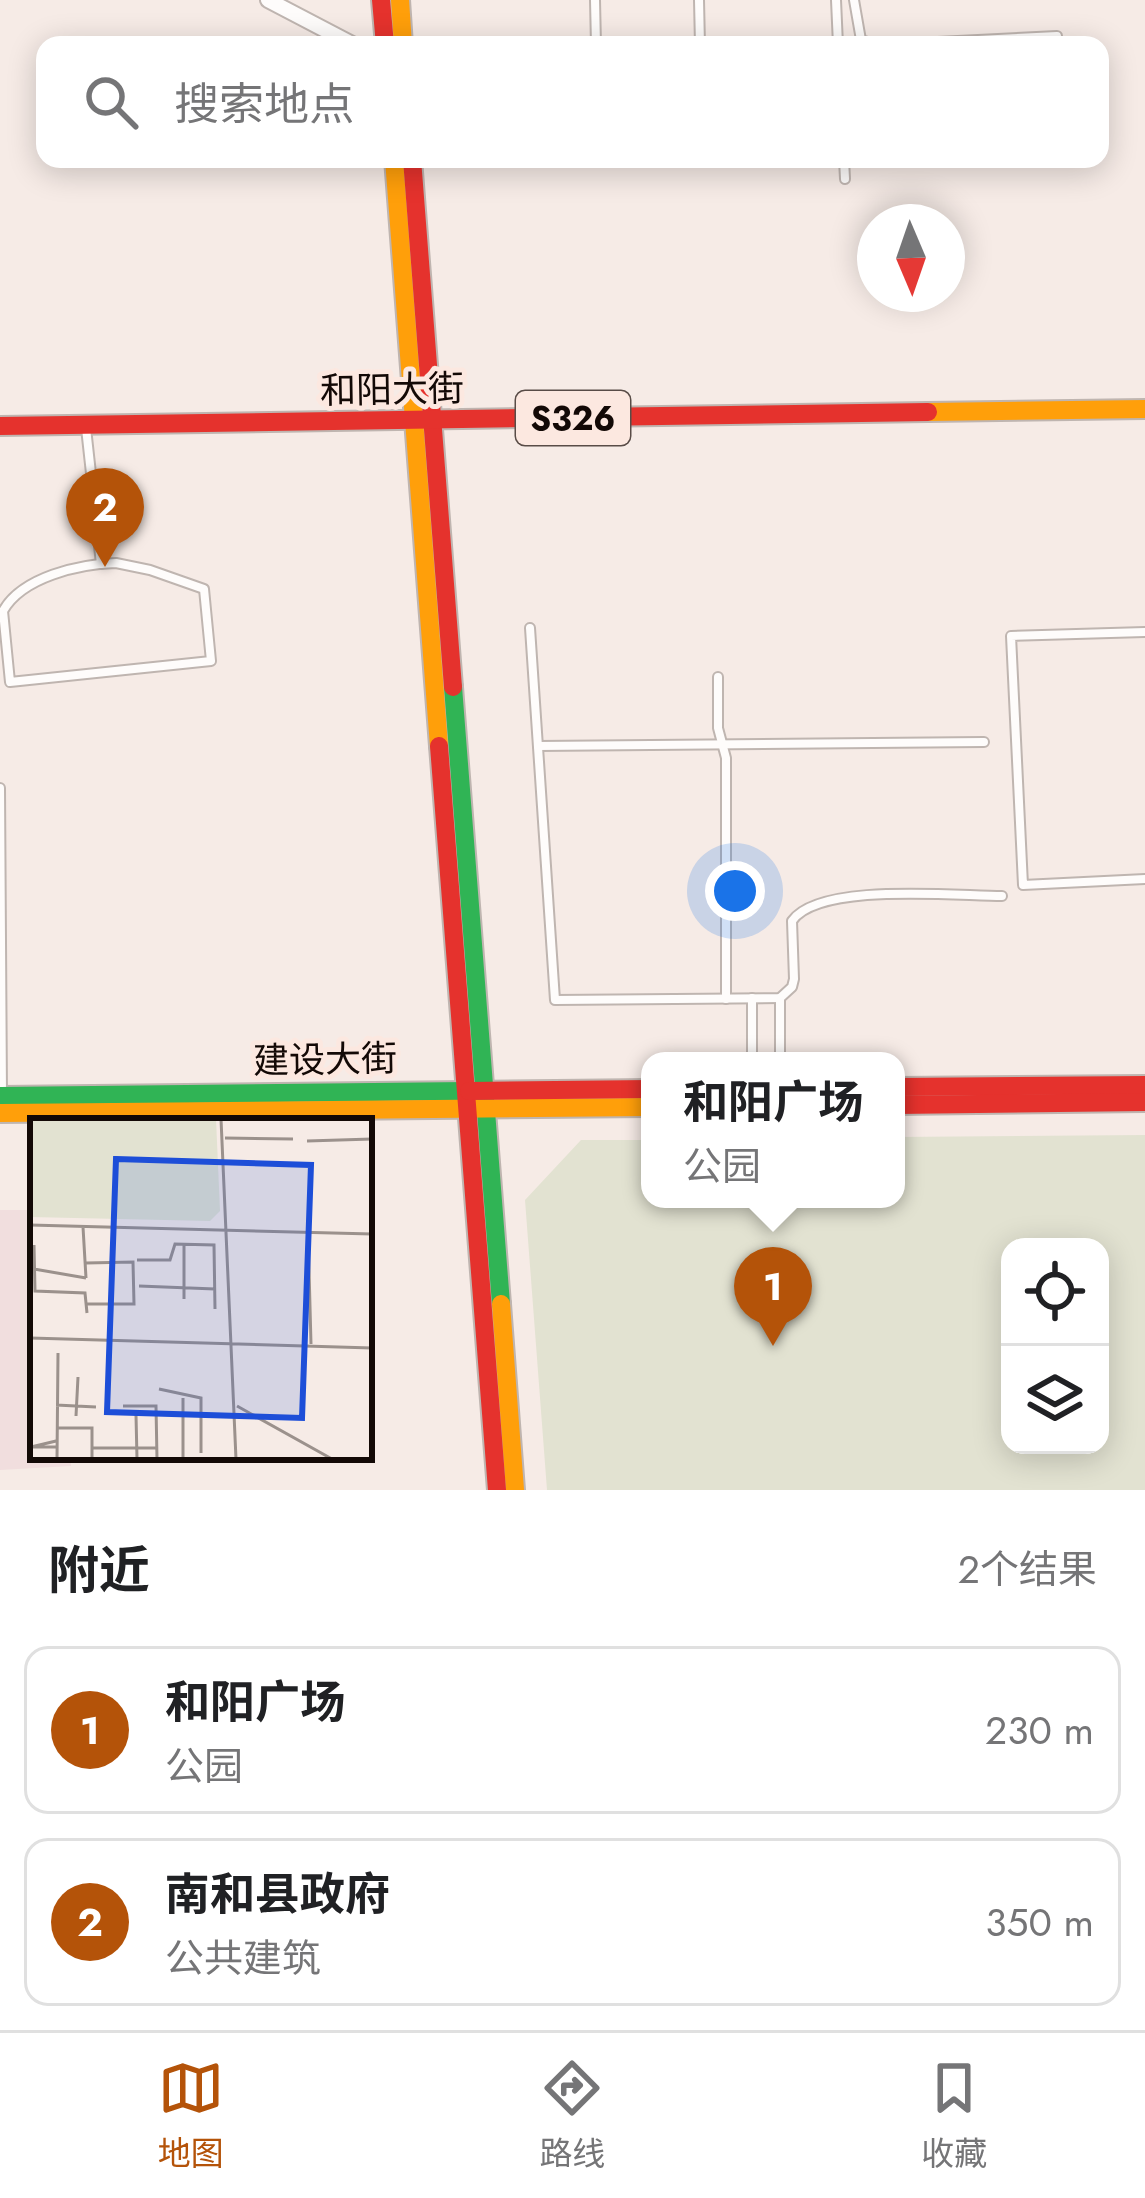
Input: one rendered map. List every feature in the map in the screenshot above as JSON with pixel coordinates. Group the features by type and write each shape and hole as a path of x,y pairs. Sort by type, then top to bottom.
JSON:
{"main road":[{"path":"382,0 384,36"},
{"path":"400,0 402,36"},
{"path":"395,168 424,427"},
{"path":"412,168 424,427 476,1100 515,1490"},
{"name":"和阳大街","path":"424,427 1145,409"},
{"name":"和阳大街","path":"0,438 86,431 1145,420"},
{"name":"和阳大街","path":"0,426 86,431"},
{"path":"905,1087 1145,1085"},
{"name":"建设大街","path":"476,1100 641,1090"},
{"path":"476,1100 497,1490"},
{"name":"建设大街","path":"1,1102 476,1100 641,1107"},
{"path":"905,1105 1145,1102"}],"street":[{"path":"268,0 338,36"}],"lane":[{"path":"595,0 596,36"},
{"path":"699,0 700,36"},
{"path":"836,0 838,36"},
{"path":"854,0 859,36"},
{"path":"844,168 845,179"},
{"path":"86,431 100,564"},
{"path":"100,564 140,567 204,589 212,661 10,682 3,611 8,602 16,593 49,578 100,564"},
{"path":"530,628 555,1000 780,998 792,987 792,921 807,907 838,897 1002,896"},
{"path":"1145,632 1011,636 1023,884 1145,879"},
{"path":"718,677 718,728 724,745 726,999"},
{"path":"538,746 984,742"},
{"path":"0,788 1,1102"},
{"path":"752,998 752,1052"},
{"path":"780,998 781,1052"}],"shaded area":[{"path":"0,1210 30,1210 30,1460 70,1460 71,1466 0,1470"}],"green space":[{"path":"1145,1135 1145,1490 547,1490 525,1200 581,1140 641,1140 641,1208 905,1208 905,1137"}],"traffic: fast":[{"path":"453,687 501,1304"},
{"path":"0,1096 469,1091"}],"traffic: slow":[{"path":"400,0 402,36"},
{"path":"395,168 439,746"},
{"path":"928,412 1145,409"},
{"path":"0,1113 641,1107"},
{"path":"501,1304 515,1490"}],"traffic: jam":[{"path":"381,0 384,36"},
{"path":"413,168 453,687"},
{"path":"0,426 928,412"},
{"path":"439,746 497,1490"},
{"path":"905,1087 1145,1085"},
{"path":"469,1091 641,1089"},
{"path":"905,1105 1145,1102"}],"place":[{"name":"南和县政府","path":"105,567"},
{"name":"和阳广场","path":"773,1346"}]}
